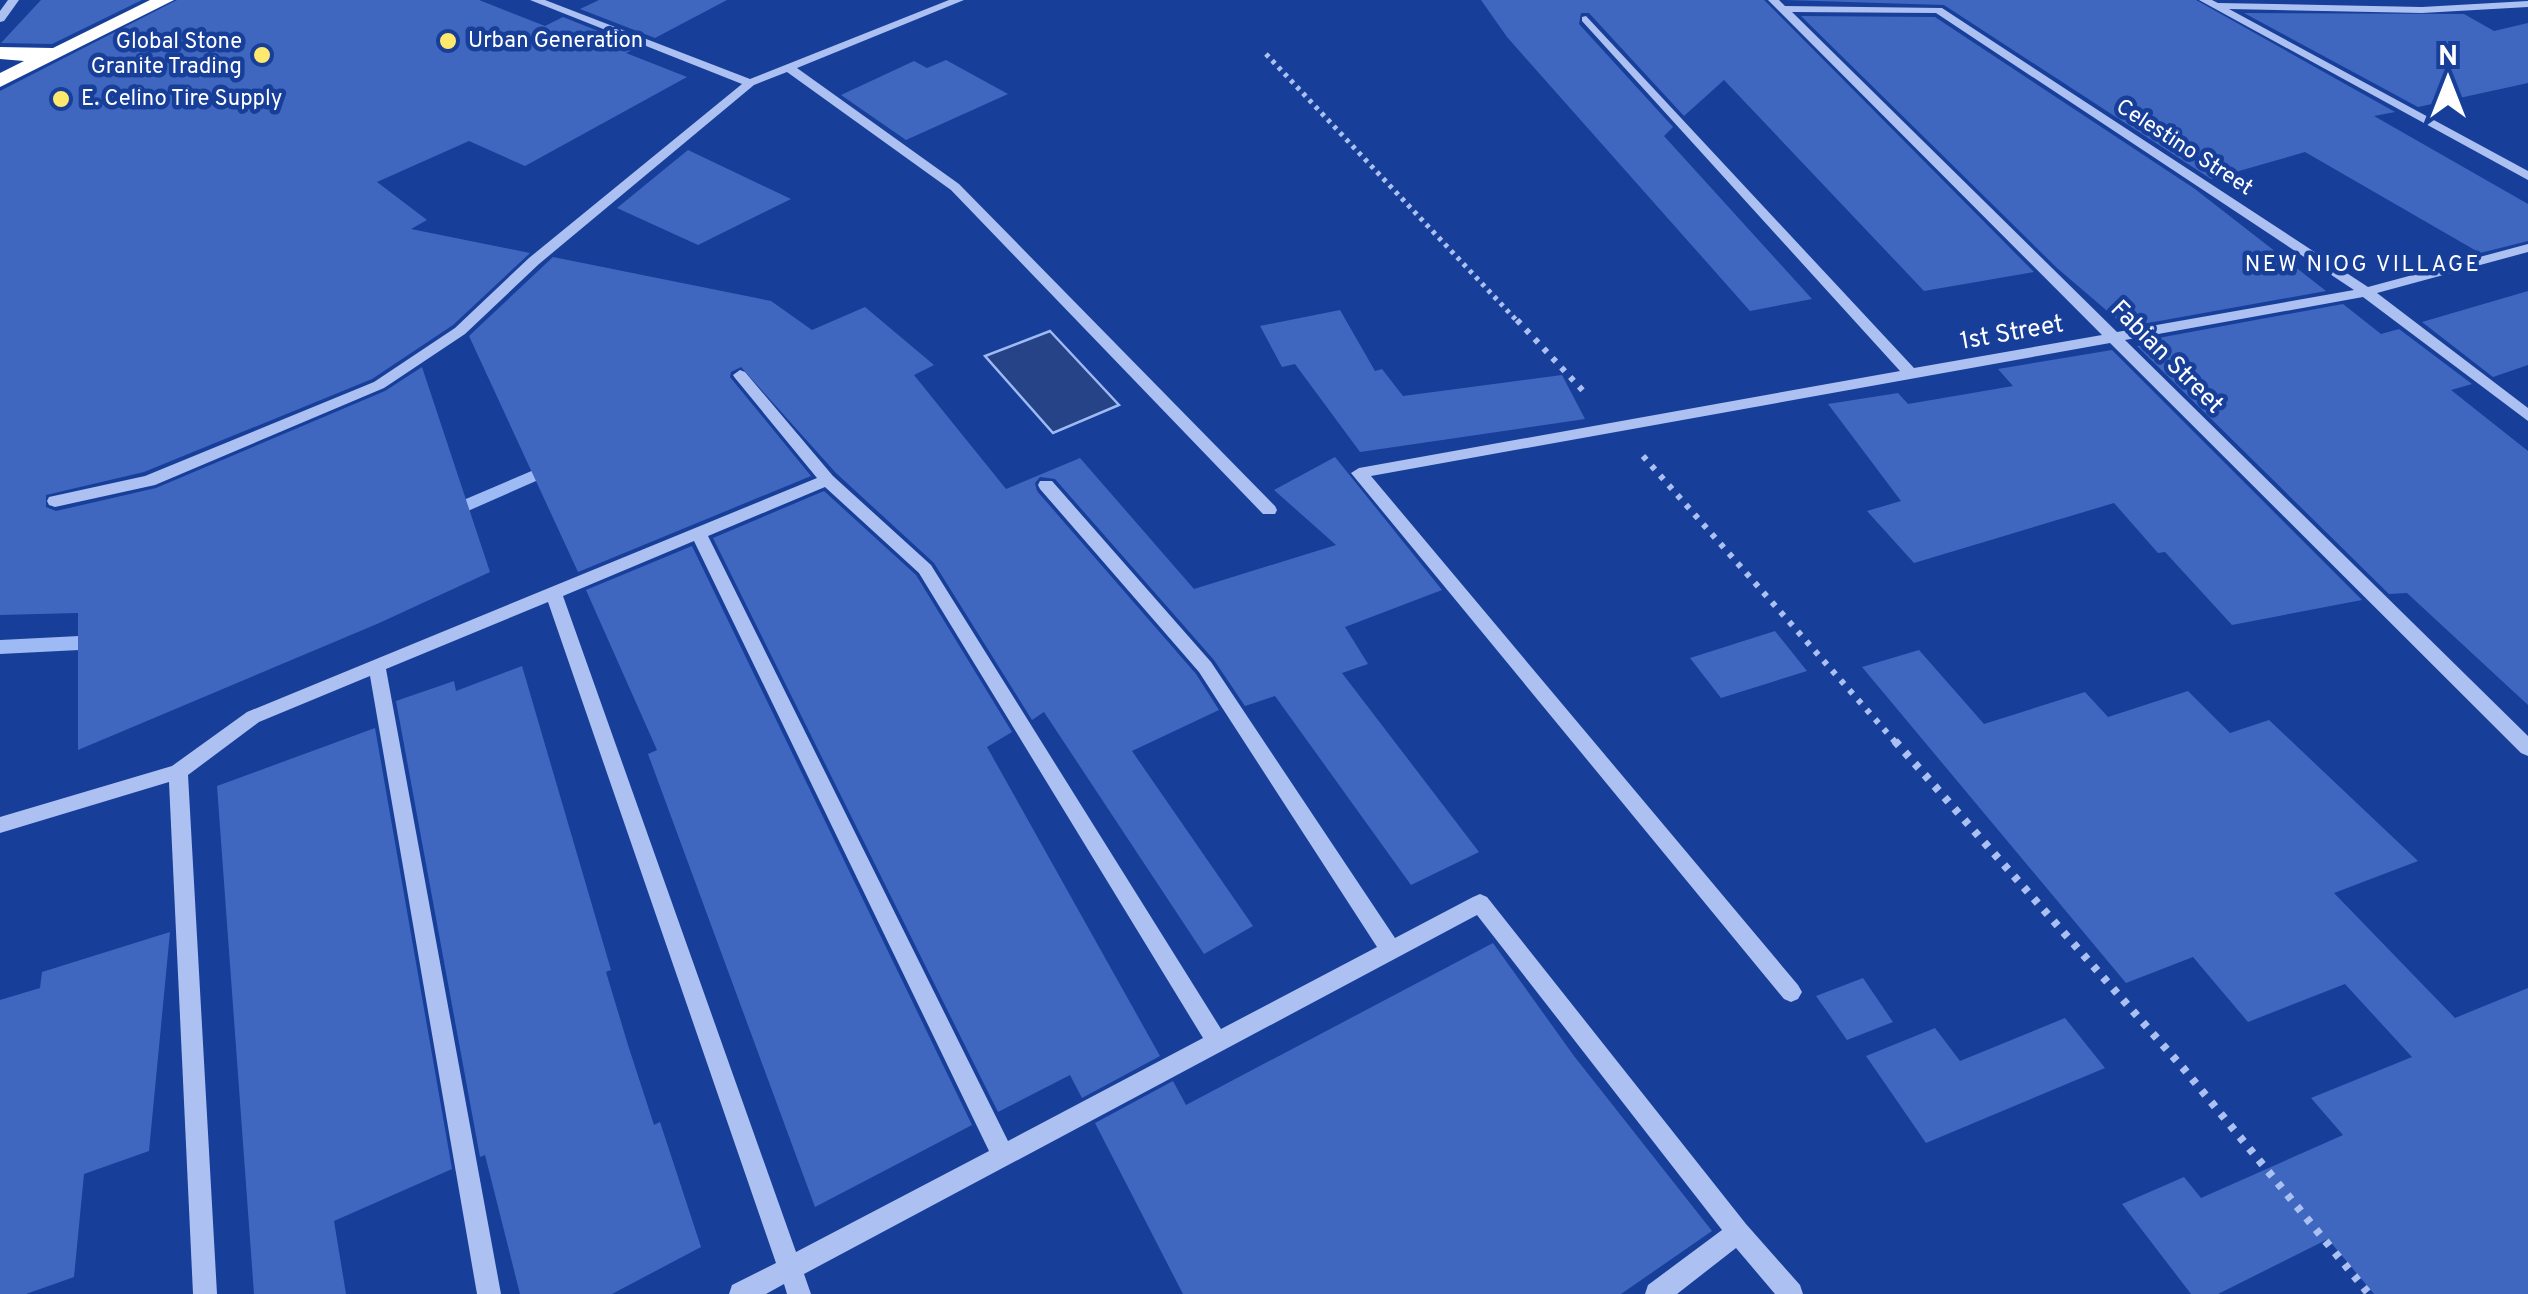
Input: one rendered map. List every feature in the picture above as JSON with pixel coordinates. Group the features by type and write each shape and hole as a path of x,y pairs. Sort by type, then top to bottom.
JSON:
{"highway":[{"path":"0,81 165,0"},
{"path":"0,53 28,56 78,42"}],"street":[{"path":"0,19 14,0"},
{"path":"536,0 750,83"},
{"path":"56,501 150,481 379,386 460,330 534,261 750,83 958,0"},
{"path":"2210,3 2422,10 2528,4"},
{"path":"2210,3 2528,176"},
{"name":"Celestino Street","path":"1778,5 1938,10 2366,292 2528,416"},
{"name":"Fabian Street","path":"1778,5 2528,748"},
{"path":"1586,19 1912,375"},
{"path":"790,69 955,187 1269,510"},
{"name":"1st Street","path":"1791,992 1359,473 2366,292 2528,248"},
{"path":"740,375 826,480 925,569 1218,1041"},
{"path":"0,825 178,772 253,717 700,536 826,480"},
{"path":"1046,485 1205,667 1391,950"},
{"path":"700,536 1003,1155"},
{"path":"554,594 799,1294"},
{"path":"377,666 488,1294"},
{"path":"178,772 206,1294"},
{"path":"741,1294 1480,903 1791,1294"},
{"path":"1657,1294 1738,1232"}],"path":[{"path":"1266,54 1618,428 2184,1069 2369,1294"}],"water":[{"path":"1050,331 1119,405 1053,433 985,356"}],"building":[{"path":"41,0 142,0 52,44 1,43"},
{"path":"177,0 479,0 545,26 563,17 638,47 626,53 687,77 525,166 469,141 377,182 427,220 411,229 530,253 453,325 372,379 144,472 46,495 46,507 56,511 156,488 385,391 422,367 490,572 78,750 78,613 0,615 0,91"},
{"path":"599,0 727,0 655,38 580,9"},
{"path":"1481,0 1764,0 2034,272 1924,291 1724,80 1684,116 1589,13 1581,13 1579,24 1673,127 1664,136 1812,299 1750,311 1507,37"},
{"path":"1784,0 2196,0 2395,112 2374,116 2528,204 2528,241 2480,253 2305,152 2211,179 1944,5"},
{"path":"2244,13 2464,14 2494,31 2528,23 2528,83 2418,107"},
{"path":"1801,16 1935,17 2195,189 2326,291 2126,327 2057,268"},
{"path":"946,60 1008,94 906,140 841,95 914,61 927,68"},
{"path":"688,150 791,199 698,245 617,208"},
{"path":"553,257 771,301 812,330 865,307 934,365 914,375 1006,489 1080,458 1194,589 1336,545 1274,490 1335,457 1442,590 1345,627 1368,664 1342,673 1479,852 1411,885 1275,696 1245,706 1214,660 1055,479 1040,477 1035,483 1037,491 1196,674 1219,710 1132,751 1253,926 1204,954 1044,712 1032,720 934,563 836,473 741,367 731,372 730,377 811,476 578,572 469,336"},
{"path":"2528,291 2528,365 2493,377 2422,322"},
{"path":"2343,304 2381,334 2399,329 2472,384 2451,390 2528,451 2528,705 2407,593 2389,594 2137,346 2147,345 2142,341"},
{"path":"1340,310 1375,371 1382,369 1403,396 1562,375 1585,419 1360,452 1295,364 1282,367 1260,326"},
{"path":"2112,350 2362,600 2232,625 2165,552 2158,553 2114,503 1914,563 1867,511 1901,501 1828,404 1898,393 1908,404 2013,386 1998,369"},
{"path":"824,491 916,575 1012,732 987,747 1160,1056 1082,1098 1070,1075 998,1112 713,538"},
{"path":"692,546 972,1125 815,1207 648,754 657,750 586,590"},
{"path":"1775,631 1807,671 1721,698 1690,658"},
{"path":"1919,650 1984,724 2085,692 2108,717 2188,691 2230,733 2269,720 2418,861 2334,893 2455,1018 2528,988 2528,1294 2374,1294 2328,1239 2218,1294 2191,1294 2122,1204 2184,1177 2201,1198 2343,1135 2311,1098 2412,1057 2345,984 2248,1022 2193,957 2126,983 1862,667"},
{"path":"522,666 611,970 606,972 628,1045 654,1125 660,1122 701,1247 612,1294 520,1294 485,1155 480,1157 396,701 454,681 456,691"},
{"path":"375,728 452,1169 334,1221 346,1294 254,1294 217,786"},
{"path":"170,932 149,1151 84,1174 74,1277 26,1294 0,1294 0,1000 40,988 42,972"},
{"path":"1493,943 1574,1056 1712,1231 1621,1294 1183,1294 1095,1123 1173,1081 1186,1105"},
{"path":"1863,978 1893,1022 1847,1040 1816,996"},
{"path":"2065,1018 2105,1068 1926,1143 1866,1056 1935,1028 1960,1061"}],"waterway":[{"path":"446,514 555,466"},
{"path":"0,647 99,642"}],"place":[{"name":"Urban Generation","path":"448,41"},
{"name":"Global Stone Granite Trading","path":"262,55"},
{"name":"E. Celino Tire Supply","path":"61,99"}],"district":[{"name":"NEW NIOG VILLAGE","path":"2363,265"}]}
